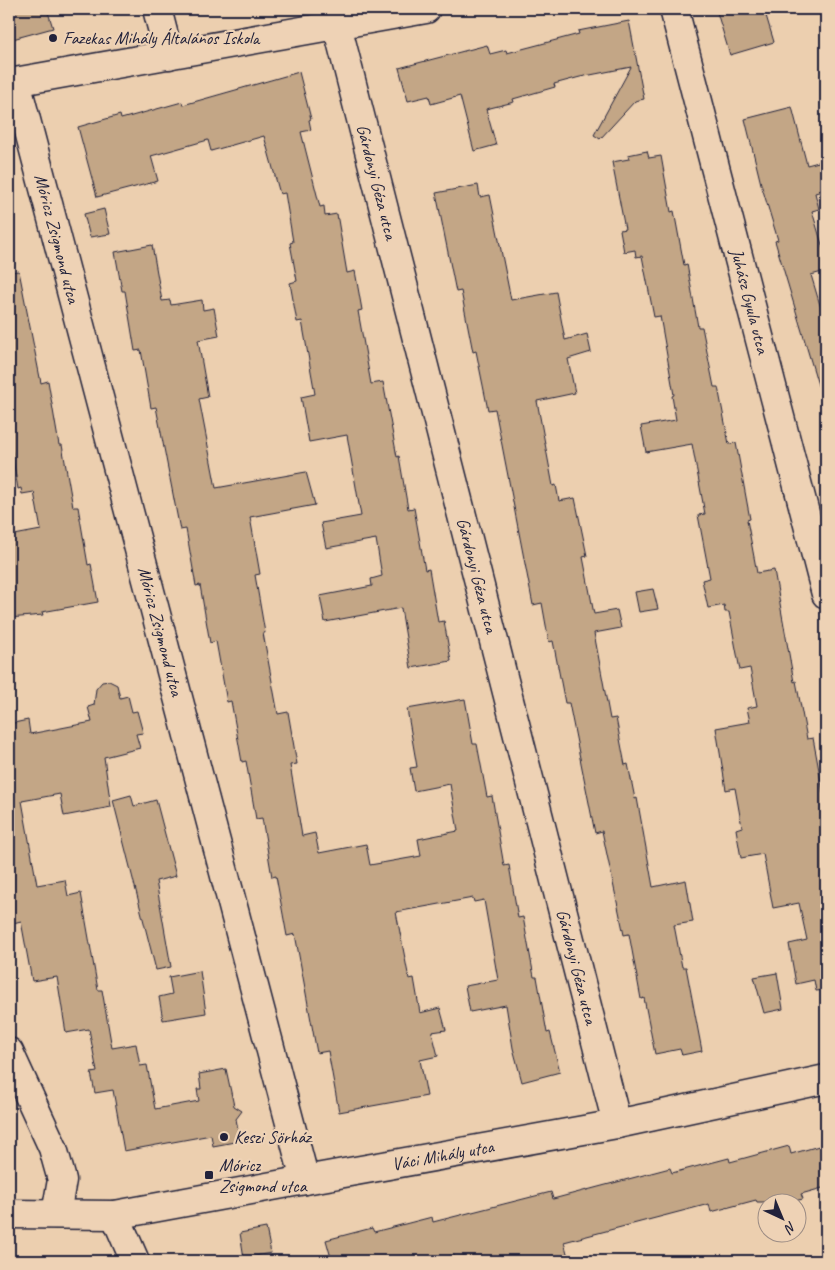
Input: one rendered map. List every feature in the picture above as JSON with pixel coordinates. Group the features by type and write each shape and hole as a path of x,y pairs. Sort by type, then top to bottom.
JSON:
{"street":[{"path":"158,9 169,55"},
{"path":"12,83 426,9"},
{"name":"Juhász Gyula utca","path":"674,9 826,594"},
{"name":"Gárdonyi Géza utca","path":"337,25 618,1124"},
{"name":"Móricz Zsigmond utca","path":"12,83 305,1180"},
{"path":"9,1052 54,1148 62,1180 56,1214"},
{"name":"Váci Mihály utca","path":"9,1214 115,1215 618,1124 826,1079"},
{"path":"115,1215 135,1261"}],"building":[{"path":"9,9 47,9 53,28 9,40"},
{"path":"716,9 764,9 774,42 730,55"},
{"path":"629,21 644,99 635,101 600,139 594,135 631,67 554,84 555,87 513,99 514,102 486,109 496,145 474,151 460,96 431,104 429,96 408,101 399,68 487,45 490,54 506,50 507,53 579,34 578,31"},
{"path":"299,72 311,119 309,120 311,130 301,132 320,207 324,206 325,216 337,214 347,273 355,271 362,310 358,311 371,384 383,382 408,509 414,508 425,570 429,569 438,622 444,621 451,661 411,668 401,608 325,622 320,596 372,586 371,579 382,576 376,539 326,548 321,523 361,516 347,435 309,442 301,397 315,394 302,321 297,322 290,283 297,281 290,243 293,242 285,193 280,194 264,136 211,151 208,140 151,156 158,181 97,197 78,127 120,115 121,119 182,102 183,105"},
{"path":"792,107 807,165 826,160 826,190 815,193 819,209 812,211 826,258 826,271 811,275 826,325 826,394 821,395 775,241 778,240 761,184 745,119"},
{"path":"647,151 649,158 661,156 671,212 674,211 684,265 687,264 698,327 702,327 714,387 718,387 729,444 736,443 750,519 747,520 757,573 774,570 794,682 796,681 807,739 813,738 826,808 826,990 816,991 814,980 796,984 789,944 807,940 799,903 773,908 763,854 741,858 736,829 742,827 735,788 726,790 716,728 750,722 747,708 757,706 750,668 740,670 729,612 725,612 724,605 708,608 702,580 710,578 698,515 705,514 692,444 646,452 641,426 676,420 672,396 674,395 660,316 654,317 642,256 636,257 635,250 624,252 620,230 625,229 612,162 629,159 628,155"},
{"path":"478,185 480,197 490,195 511,300 556,292 565,340 587,334 591,352 568,359 575,393 537,401 553,486 556,485 559,501 575,498 587,556 583,557 594,614 617,610 621,628 594,633 610,719 616,718 625,765 628,764 635,799 637,798 653,887 686,880 693,922 674,925 682,967 686,967 702,1051 682,1055 680,1049 655,1054 644,998 641,999 629,934 624,935 602,831 595,833 569,703 565,703 553,641 549,642 542,603 533,605 495,409 488,410 476,351 473,352 461,291 456,292 436,193"},
{"path":"104,209 110,234 90,237 84,214"},
{"path":"152,245 162,301 170,300 171,305 202,300 203,310 214,308 219,336 198,340 208,397 199,399 216,488 306,472 315,505 250,517 260,574 255,575 265,633 263,633 278,714 288,712 297,764 290,765 302,836 315,833 319,853 366,844 370,865 421,856 418,839 458,831 450,784 414,791 410,768 417,767 407,709 465,699 473,744 477,744 487,797 492,796 504,866 509,865 518,918 523,917 534,977 537,977 547,1033 550,1032 560,1072 522,1082 513,1048 506,1005 470,1012 465,986 498,980 484,900 474,902 473,898 396,912 409,979 414,978 420,1013 440,1008 446,1030 432,1032 438,1056 420,1060 427,1096 339,1112 328,1051 317,1053 295,934 287,936 276,876 272,877 262,818 256,819 246,761 242,762 231,701 227,702 216,641 210,643 200,585 196,586 186,529 180,530 156,407 151,408 141,350 135,351 125,291 122,291 115,252"},
{"path":"19,271 41,383 48,381 59,445 62,445 73,507 78,507 88,565 91,564 98,602 42,612 43,615 9,618 9,536 41,530 34,492 22,494 21,488 18,489 9,435 9,272"},
{"path":"653,589 658,609 639,612 635,592"},
{"path":"109,681 117,685 120,698 128,696 132,712 137,711 143,733 136,734 140,748 104,757 111,807 64,816 60,794 22,801 37,885 65,880 68,896 81,893 98,990 102,990 112,1048 136,1044 140,1066 147,1065 155,1109 199,1101 197,1089 201,1089 199,1074 226,1069 234,1106 242,1111 236,1119 240,1141 213,1146 211,1135 124,1151 113,1090 95,1093 91,1073 97,1072 89,1029 66,1033 57,977 32,981 21,921 13,923 9,898 9,724 28,720 30,734 92,722 88,707 94,705 96,689 102,682"},
{"path":"131,795 134,806 156,800 176,876 156,881 171,967 156,970 113,800"},
{"path":"200,971 206,1013 163,1020 159,997 172,994 169,977"},
{"path":"777,973 783,1009 764,1013 754,977"},
{"path":"826,1144 826,1187 808,1192 758,1192 758,1202 756,1200 711,1212 709,1204 564,1242 568,1257 552,1261 465,1261 464,1256 455,1258 454,1255 431,1261 332,1261 326,1240 372,1228 374,1232 432,1217 433,1222 551,1192 553,1199 670,1168 672,1173 729,1158 730,1162 789,1146 791,1154"},
{"path":"266,1228 271,1253 244,1258 240,1233"}],"place":[{"name":"Fazekas Mihály Általános Iskola","path":"53,38"},
{"name":"Keszi Sörház","path":"224,1137"},
{"name":"Móricz Zsigmond utca","path":"209,1175"}]}
